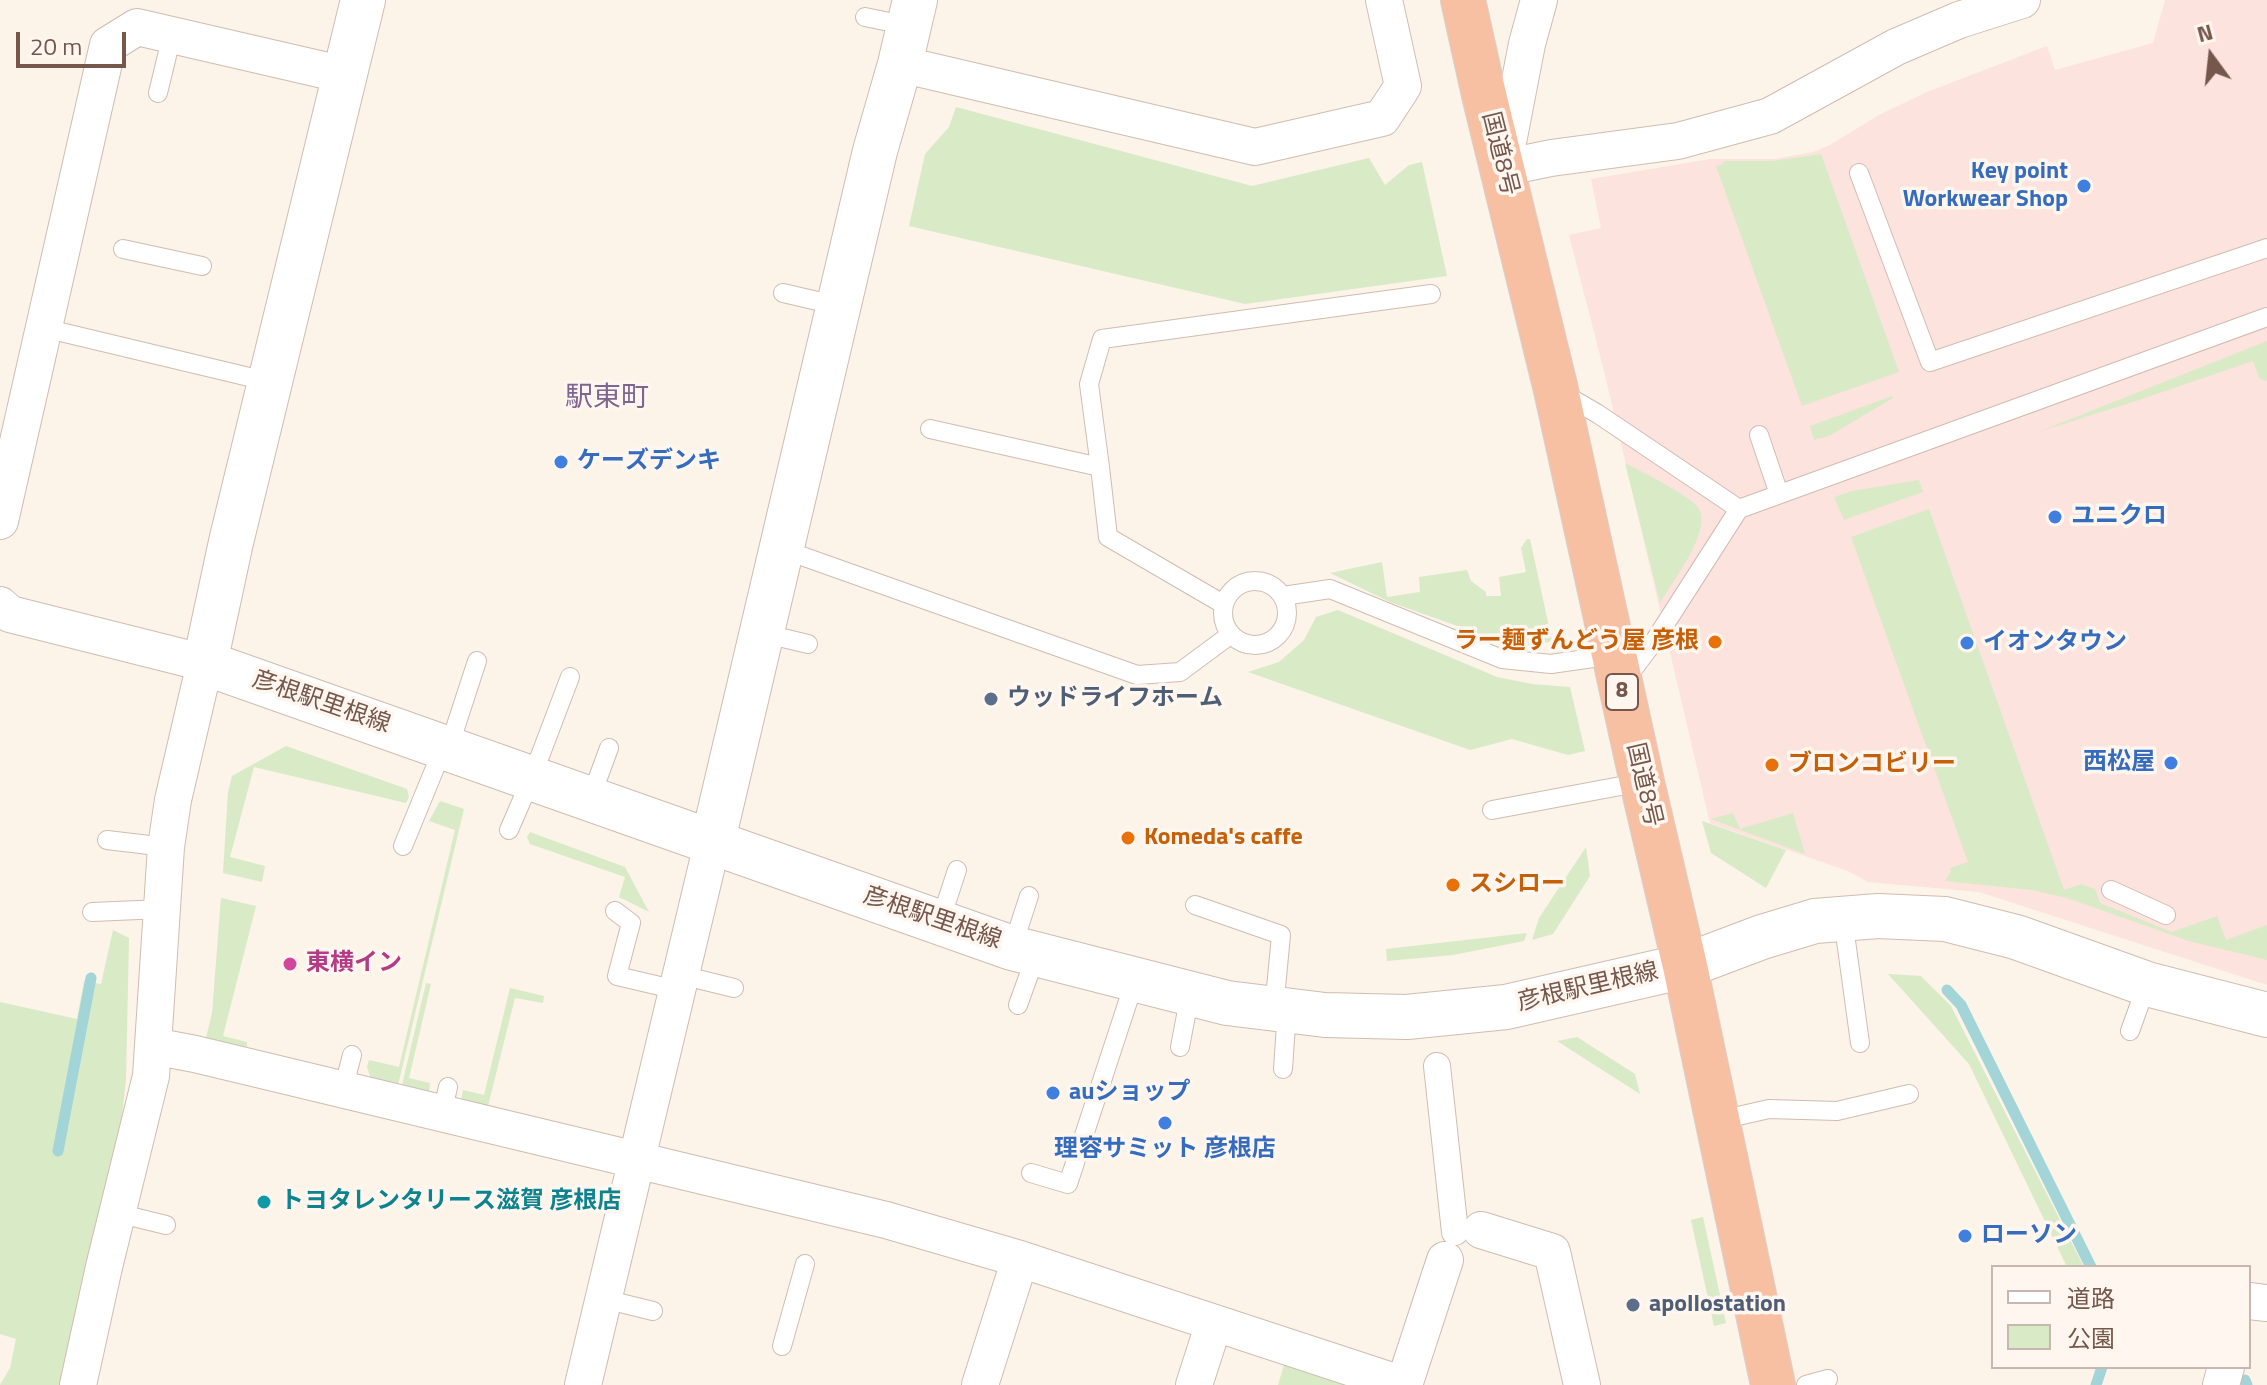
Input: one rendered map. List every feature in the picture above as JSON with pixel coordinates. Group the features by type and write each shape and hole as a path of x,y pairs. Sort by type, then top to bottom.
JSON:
{"highway":[{"name":"国道8号","path":"1463,0 1556,390 1685,966 1773,1385"}],"street":[{"path":"78,1385 151,1076 166,847 173,800 231,542 363,0"},
{"path":"583,1385 875,151 908,30 1255,147 1297,128 1382,118 1403,86 1384,0"},
{"path":"1539,0 1527,44 1503,168 1551,158 1678,141 1770,116 1896,47 1959,20 2022,0"},
{"path":"0,521 44,328 60,288 108,45 137,27 172,35 255,45 345,75"},
{"path":"0,605 10,614 40,613 205,663"},
{"name":"彦根駅里根線","path":"205,663 1024,951 1227,1003 1325,1015 1407,1017 1492,1009 1685,966 1815,921 1878,916 1945,919 2016,937 2147,984 2267,1015"},
{"path":"153,1046 243,1074 303,1088 343,1090 396,1110 450,1113 541,1146 638,1161 886,1220 926,1221 1214,1323 1404,1385 1460,1241 1437,1066"},
{"path":"1460,1241 1552,1252 1582,1385"},
{"path":"984,1384 989,1325 1010,1250"},
{"path":"1194,1385 1214,1323"}],"lane":[{"path":"865,17 908,30"},
{"path":"158,93 172,35"},
{"path":"1859,173 1930,362 2267,248"},
{"path":"123,249 202,266"},
{"path":"783,293 839,306"},
{"path":"1223,604 1108,537 1089,384 1102,339 1431,294"},
{"path":"1283,596 1330,589 1502,659 1617,670 1655,640 1739,509 2267,317"},
{"path":"44,328 97,349 178,368 270,382"},
{"path":"1556,390 1598,414 1739,509"},
{"path":"930,429 1100,467"},
{"path":"1759,435 1779,494"},
{"path":"782,549 1137,675 1180,672 1230,635"},
{"path":"1245,582 1267,583 1283,596 1287,607 1284,628 1278,636 1259,646 1248,645 1230,635 1224,625 1223,604 1236,586 1245,582"},
{"path":"762,633 808,644"},
{"path":"403,846 446,746 477,661"},
{"path":"509,830 570,677"},
{"path":"591,797 609,748"},
{"path":"1492,810 1642,782"},
{"path":"107,840 166,847"},
{"path":"940,922 957,870"},
{"path":"2111,890 2166,915"},
{"path":"1018,1005 1029,896"},
{"path":"1195,905 1281,935 1283,1069"},
{"path":"92,912 162,909"},
{"path":"615,911 631,923 617,976 734,988"},
{"path":"1843,919 1860,1043"},
{"path":"1031,1173 1068,1184 1135,980"},
{"path":"2130,1031 2147,984"},
{"path":"1180,1047 1190,994"},
{"path":"343,1090 352,1055"},
{"path":"1716,1121 1769,1109 1837,1111 1909,1094"},
{"path":"117,1213 166,1225"},
{"path":"782,1346 805,1264"},
{"path":"604,1299 653,1311"},
{"path":"1806,1385 1828,1379"}],"shaded area":[{"name":"イオンタウン","path":"2165,0 2267,0 2267,985 1979,892 1868,882 1848,871 1710,823 1569,235 1601,228 1591,179 1710,159 1775,159 1813,152 1927,92 2047,46 2055,70 2153,43"}],"green space":[{"path":"956,107 1252,186 1369,158 1385,185 1409,165 1422,162 1447,276 1245,304 909,226 925,154 949,127"},
{"path":"1821,154 1899,372 1802,406 1716,166 1725,161 1773,161"},
{"path":"2267,341 2267,381 2259,378 2253,361 2038,432"},
{"path":"1892,396 1829,436 1814,440 1810,426"},
{"path":"1625,463 1687,497 1699,509 1702,518 1696,543 1660,603"},
{"path":"1919,480 1923,492 1844,520 1834,497 1852,491"},
{"path":"1929,509 2064,890 2081,884 2095,889 2100,903 2172,932 2217,916 2226,940 2267,925 2267,960 2189,941 2067,898 2032,890 1945,881 1950,868 1968,862 1851,537"},
{"path":"1530,539 1552,641 1532,646 1508,644 1390,602 1330,573 1382,562 1387,597 1420,592 1419,577 1467,570 1471,581 1486,592 1486,596 1501,596 1499,577 1526,572 1521,548"},
{"path":"1338,610 1497,677 1570,687 1585,751 1568,755 1512,739 1470,750 1248,672 1279,662 1304,640 1316,617"},
{"path":"286,746 407,789 409,797 406,803 254,767 230,857 265,866 262,882 223,873 228,792 232,776"},
{"path":"440,801 464,809 398,1085 371,1079 367,1067 369,1060 399,1067 455,830 429,821"},
{"path":"1733,813 1740,829 1793,813 1805,854 1711,819"},
{"path":"1702,821 1786,850 1766,888 1711,853"},
{"path":"530,832 625,867 649,912 619,897 625,877 530,844 527,837"},
{"path":"1586,847 1590,876 1553,934 1532,940 1539,918"},
{"path":"221,898 256,906 223,1036 247,1042 247,1047 206,1038 212,1013"},
{"path":"113,930 129,938 126,1079 122,1116 61,1385 0,1385 10,1368 16,1339 0,1334 0,1002 77,1019 84,981 101,984"},
{"path":"1527,933 1524,941 1453,955 1387,961 1386,949"},
{"path":"1888,974 1921,976 1951,1006 2083,1265 2066,1265 1969,1064"},
{"path":"426,983 431,984 409,1078 430,1083 429,1091 402,1085"},
{"path":"510,988 544,996 543,1003 515,998 488,1106 461,1100 463,1090 484,1095"},
{"path":"1577,1037 1635,1074 1640,1094 1557,1041"},
{"path":"1703,1217 1726,1323 1714,1326 1691,1220"},
{"path":"1284,1365 1351,1385 1278,1385"}],"waterway":[{"path":"58,1151 91,978"},
{"path":"1947,990 1961,1005 2090,1265"},
{"path":"2096,1385 2101,1369"},
{"path":"2245,1380 2247,1385"}],"place":[{"name":"Key point Workwear Shop","path":"2084,186"},
{"name":"ケーズデンキ","path":"561,462"},
{"name":"ユニクロ","path":"2055,517"},
{"name":"ラー麺ずんどう屋 彦根","path":"1715,642"},
{"name":"イオンタウン","path":"1967,643"},
{"name":"ウッドライフホーム","path":"991,699"},
{"name":"西松屋","path":"2171,763"},
{"name":"ブロンコビリー","path":"1772,765"},
{"name":"Komeda's caffe","path":"1128,838"},
{"name":"スシロー","path":"1453,885"},
{"name":"東横イン","path":"290,964"},
{"name":"auショップ","path":"1053,1093"},
{"name":"理容サミット 彦根店","path":"1165,1123"},
{"name":"トヨタレンタリース滋賀 彦根店","path":"264,1202"},
{"name":"ローソン","path":"1965,1236"},
{"name":"apollostation","path":"1633,1305"}],"district":[{"name":"駅東町","path":"607,399"}]}
